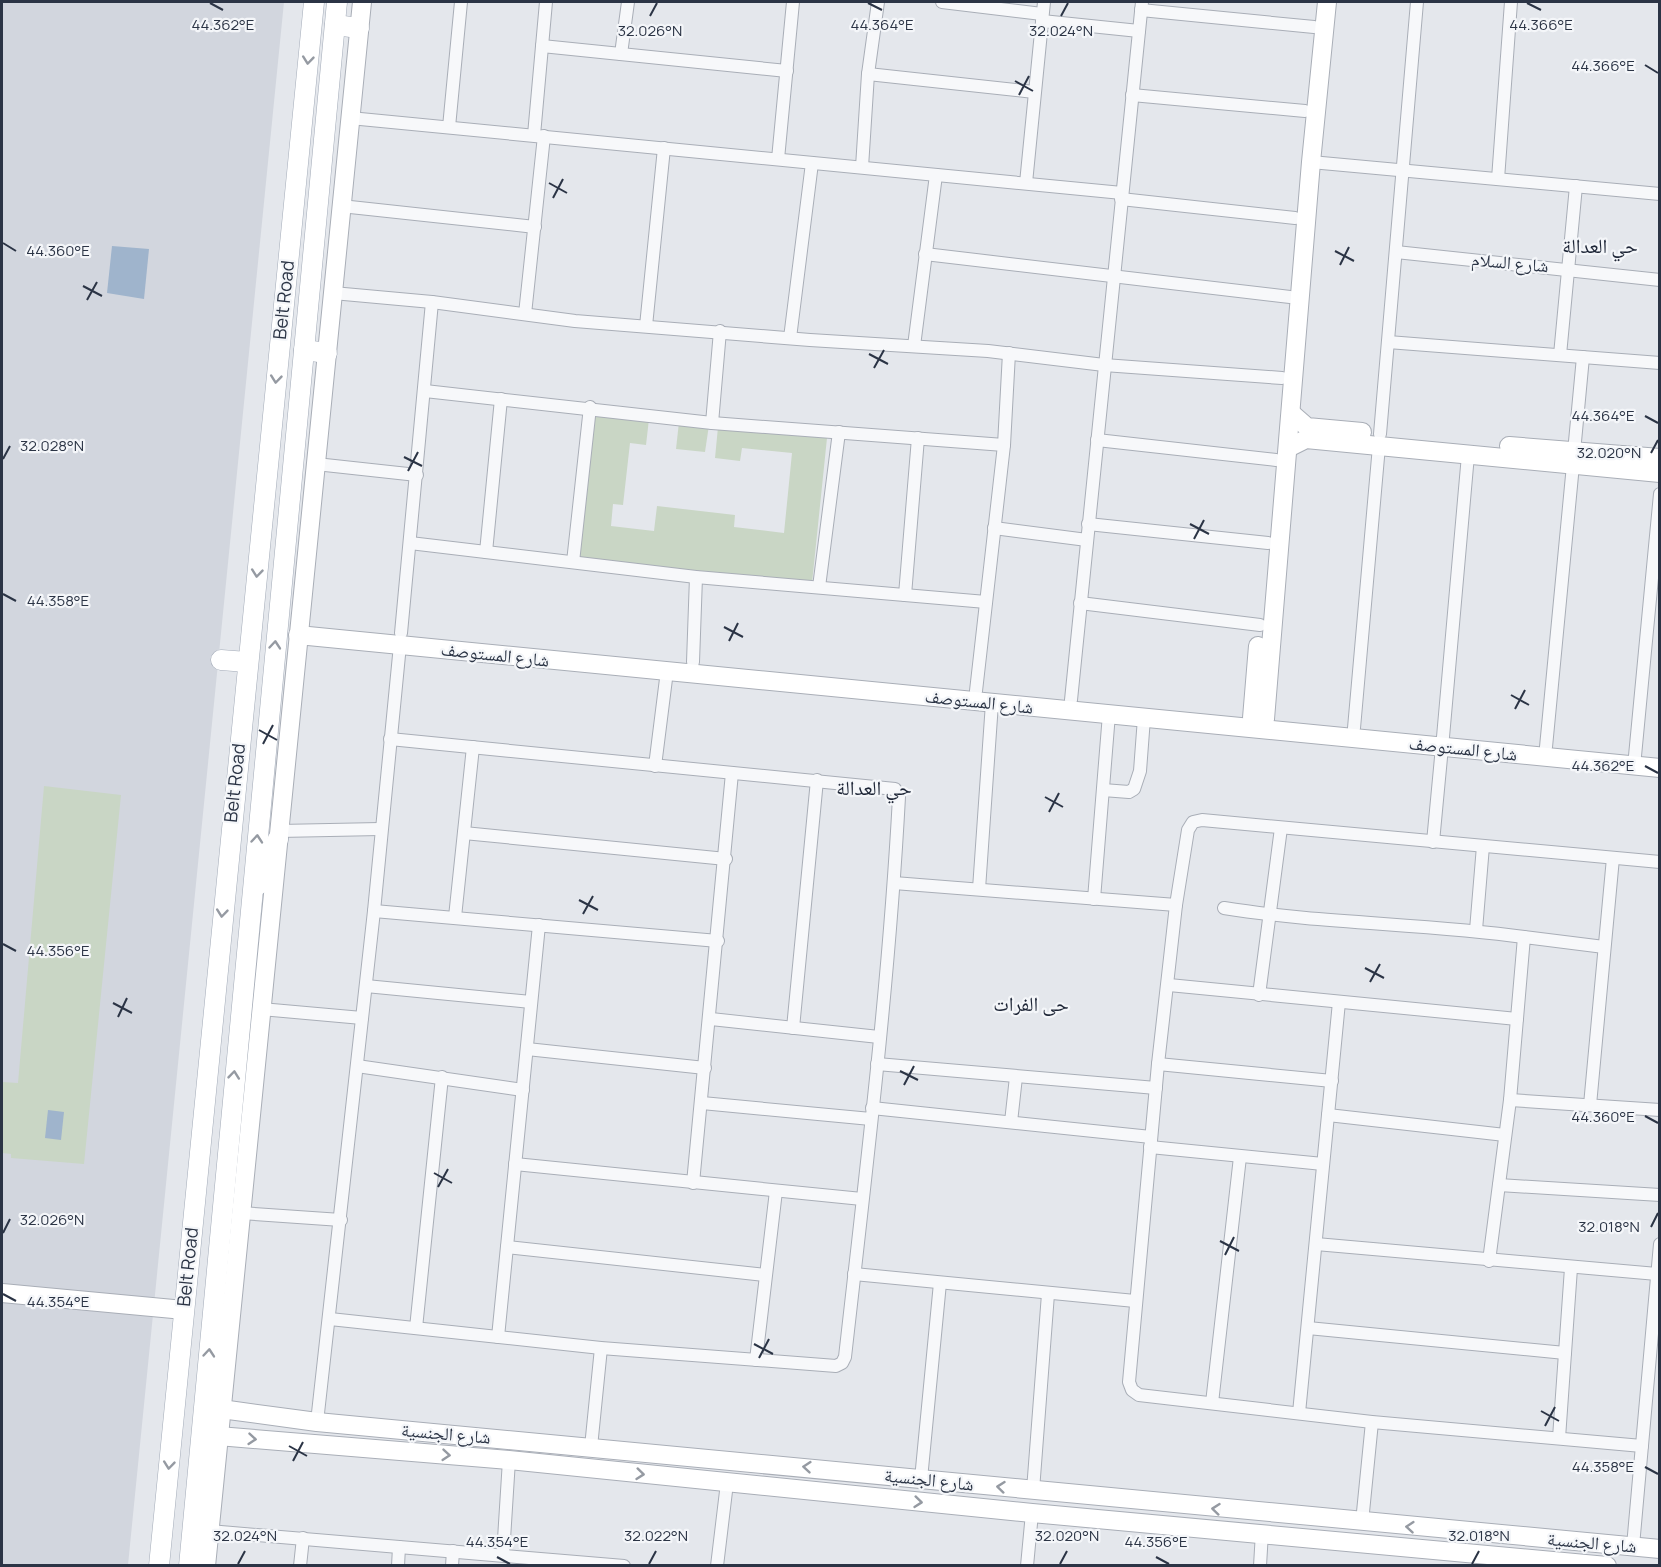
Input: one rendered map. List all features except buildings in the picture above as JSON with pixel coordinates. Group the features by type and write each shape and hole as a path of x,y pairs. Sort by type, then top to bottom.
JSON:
{"main road":[{"name":"Belt Road","path":"159,1566 314,2"},
{"name":"Belt Road","path":"189,1566 201,1530 201,1453 231,1104 337,2"},
{"path":"335,25 359,28"},
{"path":"304,350 327,353"},
{"path":"267,470 269,477 278,482 288,478 291,472"},
{"path":"263,518 266,511 276,507 282,510 287,519"},
{"path":"221,660 247,662"},
{"path":"251,902 278,835"},
{"path":"204,1103 211,1114 219,1115 227,1112 231,1104"},
{"path":"199,1153 202,1145 215,1140 222,1144 227,1152"}],"street":[{"path":"206,1566 201,1530 221,1409 362,2"},
{"path":"449,127 461,2"},
{"path":"525,314 535,227 542,46 546,2"},
{"path":"621,54 628,2"},
{"path":"778,159 793,2"},
{"path":"862,167 868,74 878,2"},
{"path":"942,2 1043,12 1139,31"},
{"path":"1354,728 1417,2"},
{"path":"1498,179 1512,2"},
{"path":"1266,625 1268,543 1282,454 1292,413 1295,218 1314,27 1321,4"},
{"path":"1258,719 1282,454 1282,378 1295,297 1311,162 1321,4"},
{"path":"1071,700 1142,6 1314,27"},
{"path":"1026,183 1043,12"},
{"path":"542,46 787,71"},
{"path":"868,74 1034,92"},
{"path":"1132,95 1305,111"},
{"path":"350,118 1026,183 1295,218"},
{"path":"646,326 664,148"},
{"path":"1311,162 1659,194"},
{"path":"790,338 812,163"},
{"path":"914,346 936,175"},
{"path":"1560,355 1576,186"},
{"path":"341,206 535,227"},
{"name":"شارع السلام","path":"1396,252 1659,279"},
{"path":"925,254 1295,297"},
{"path":"333,293 646,326 1009,353 1104,364 1282,378"},
{"path":"317,1422 374,911 380,829 401,639 432,302"},
{"path":"712,423 720,331"},
{"path":"1388,342 1659,363"},
{"path":"976,690 1004,445 1009,353"},
{"path":"1546,747 1583,357"},
{"path":"425,391 590,407 712,423 1004,445"},
{"path":"486,552 501,399"},
{"path":"573,562 590,407"},
{"path":"1292,413 1306,433"},
{"path":"819,587 839,432"},
{"path":"1097,440 1282,454 1306,433 1573,458 1659,473"},
{"path":"904,595 918,438"},
{"path":"1380,440 1468,455 1659,458"},
{"path":"1433,842 1468,455"},
{"path":"316,464 417,475"},
{"path":"1635,756 1659,494"},
{"path":"1088,524 1268,543"},
{"path":"994,528 1087,540"},
{"path":"410,543 696,577 986,602"},
{"path":"693,662 696,577"},
{"path":"1080,603 1266,625"},
{"name":"شارع المستوصف","path":"299,629 592,658 693,662 913,690 992,703 1144,718 1381,736 1659,768"},
{"name":"شارع المستوصف","path":"592,658 667,671 913,690 976,690 1354,728 1381,736"},
{"path":"655,766 667,671"},
{"path":"979,890 992,703"},
{"path":"1094,898 1109,714"},
{"path":"1103,790 1129,792 1134,789 1140,771 1144,718"},
{"path":"330,1319 601,1348 836,1366 842,1363 845,1357 872,1113 894,883 899,797 895,789 390,739"},
{"path":"455,917 473,747"},
{"name":"شارع المستوصف","path":"1490,747 1546,747 1659,758"},
{"path":"693,1183 711,1019 732,773"},
{"path":"793,1028 817,780"},
{"path":"1642,1446 1372,1422 1139,1395 1132,1390 1130,1382 1135,1301 1158,1064 1176,905 1188,830 1193,822 1202,820 1659,862"},
{"path":"1259,994 1281,828"},
{"path":"278,835 380,829"},
{"path":"464,832 726,859"},
{"path":"1476,930 1483,846"},
{"path":"1590,1105 1613,858"},
{"path":"894,883 1176,905"},
{"path":"1224,908 1271,916 1476,930 1524,938 1604,946"},
{"path":"374,911 718,941"},
{"path":"498,1337 539,925"},
{"path":"1489,1261 1510,1100 1524,938"},
{"path":"366,986 531,1002"},
{"path":"1168,986 1517,1019"},
{"path":"1299,1413 1339,1002"},
{"path":"261,1009 362,1018"},
{"path":"711,1019 879,1037"},
{"path":"527,1049 705,1068"},
{"path":"877,1064 1156,1088"},
{"path":"1158,1064 1332,1081"},
{"path":"357,1066 523,1090"},
{"path":"416,1328 442,1077"},
{"path":"1011,1122 1016,1077"},
{"path":"1510,1100 1659,1110"},
{"path":"702,1103 1011,1122 1240,1157 1323,1164"},
{"path":"1329,1115 1505,1135"},
{"path":"1212,1403 1240,1157"},
{"path":"515,1164 862,1199"},
{"path":"1499,1185 1659,1195"},
{"path":"756,1360 776,1191"},
{"path":"241,1213 341,1220"},
{"path":"1316,1244 1657,1274"},
{"path":"1633,1546 1642,1446 1655,1347 1659,1244"},
{"path":"507,1247 765,1275"},
{"path":"1559,1438 1571,1268"},
{"path":"854,1274 1135,1301"},
{"path":"921,1479 940,1283"},
{"path":"2,1293 184,1310"},
{"path":"1034,1490 1047,1293"},
{"path":"1308,1328 1565,1353"},
{"path":"591,1447 601,1348"},
{"path":"206,1394 221,1409"},
{"name":"شارع الجنسية","path":"221,1409 317,1422 1659,1549"},
{"path":"1362,1522 1372,1422"},
{"path":"201,1453 218,1436"},
{"name":"شارع الجنسية","path":"218,1436 509,1460 1032,1513 1262,1532 1469,1558 1578,1562 1607,1566"},
{"path":"503,1555 509,1460"},
{"path":"856,1496 861,1472"},
{"path":"884,1498 887,1475"},
{"path":"717,1566 727,1483"},
{"path":"1027,1566 1032,1513"},
{"path":"201,1530 503,1555 542,1562 623,1566"},
{"path":"1260,1566 1262,1532"},
{"path":"300,1566 303,1538"},
{"path":"1578,1562 1580,1542"},
{"path":"398,1566 399,1547"},
{"path":"452,1566 453,1551"}],"shaded area":[{"path":"2,2 284,2 128,1565 2,1566"}],"green space":[{"path":"595,413 649,419 646,445 630,443 623,505 613,504 611,526 654,531 657,506 735,515 734,527 784,533 792,453 742,448 740,461 715,458 718,427 827,438 812,583 579,558"},
{"path":"679,422 709,425 705,452 676,449"},
{"path":"44,786 121,795 84,1164 11,1158 11,1154 2,1153 2,1082 18,1083"}],"water":[{"path":"112,246 149,249 144,299 107,293"},
{"path":"48,1110 64,1112 61,1140 45,1138"}],"district":[{"name":"حي العدالة","path":"1600,246"},
{"name":"حي العدالة","path":"874,788"},
{"name":"حی الفرات","path":"1031,1004"}]}
